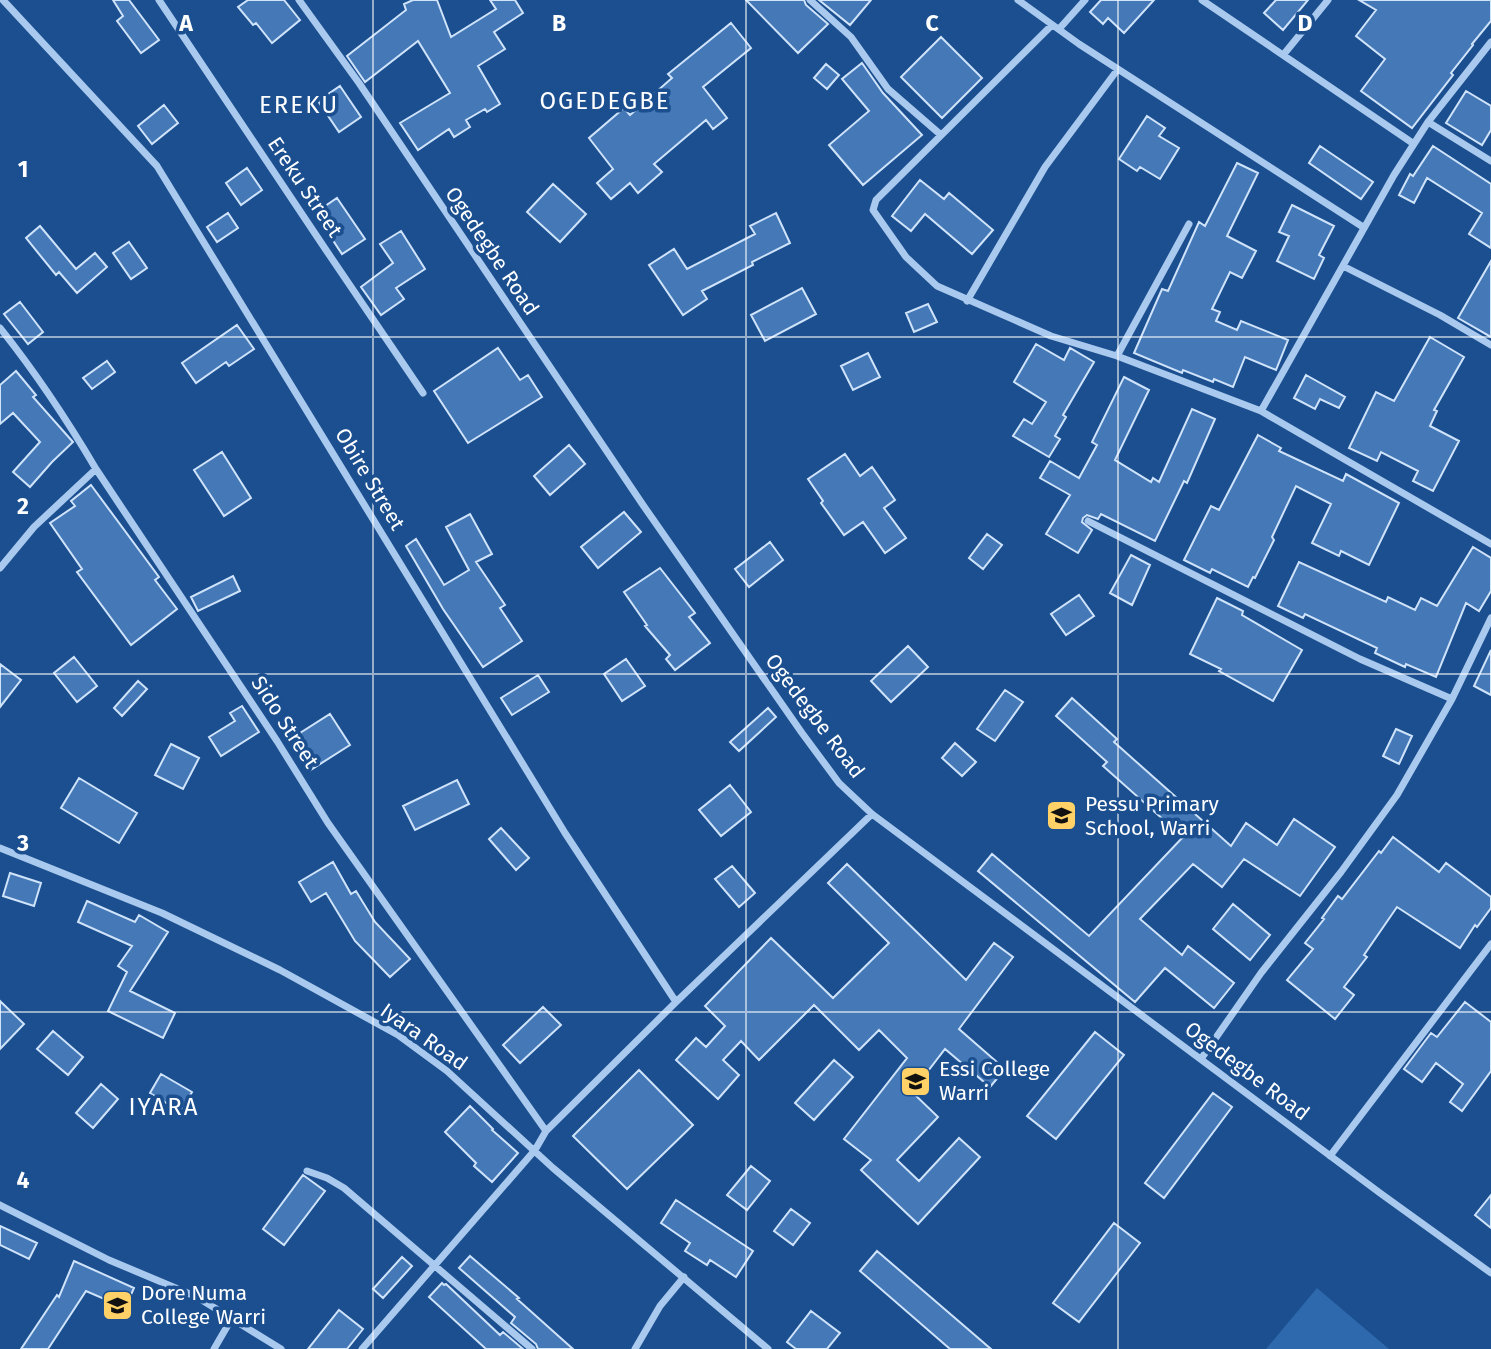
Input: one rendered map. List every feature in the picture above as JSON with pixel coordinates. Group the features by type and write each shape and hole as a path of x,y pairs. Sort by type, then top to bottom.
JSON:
{"street":[{"name":"Obire Street","path":"3,0 157,166 565,833 676,1002"},
{"name":"Ereku Street","path":"159,0 424,393"},
{"name":"Ogedegbe Road","path":"299,0 359,83 628,482 839,783 872,814 1491,1273"},
{"path":"810,0 851,37 888,89 941,135"},
{"path":"1018,0 1118,69 1363,227"},
{"path":"1085,0 876,200 873,210 906,257 937,286 967,301 1051,336 1116,356 1261,411 1491,544"},
{"path":"1202,0 1414,144"},
{"path":"1284,54 1328,0"},
{"path":"1261,411 1363,227 1414,144 1491,42"},
{"path":"967,301 1045,167 1118,69"},
{"path":"1428,122 1491,161"},
{"path":"1116,356 1189,224"},
{"path":"1343,266 1440,315 1491,345"},
{"name":"Sido Street","path":"0,328 27,361 328,823 546,1131"},
{"path":"0,568 34,527 96,469"},
{"path":"1088,521 1360,659 1452,699"},
{"path":"1201,1059 1261,973 1341,872 1397,795 1452,699 1491,618"},
{"path":"362,1349 535,1150 546,1131 872,814"},
{"name":"Iyara Road","path":"0,848 162,912 280,970 387,1028 447,1071 535,1150 768,1349"},
{"path":"1330,1156 1491,944"},
{"path":"307,1171 344,1188 531,1349"},
{"path":"0,1205 109,1260 198,1297 281,1349"},
{"path":"635,1349 660,1306 684,1277"},
{"path":"214,1349 232,1318"}],"shaded area":[{"path":"1317,1288 1389,1349 1266,1349"}],"building":[{"path":"113,0 129,0 159,40 141,53 117,21 123,16"},
{"path":"248,0 284,0 300,20 272,43 256,23 253,25 238,7"},
{"path":"413,0 437,0 451,37 496,9 490,0 515,0 523,13 494,32 505,49 478,66 500,104 466,120 470,127 454,137 449,129 418,150 400,123 450,93 418,41 365,82 347,56 406,10 404,4"},
{"path":"746,0 804,0 806,5 828,24 798,53"},
{"path":"819,0 871,0 850,25"},
{"path":"1101,0 1154,0 1124,33 1108,18 1103,24 1090,12"},
{"path":"1276,0 1308,0 1283,30 1264,13"},
{"path":"1359,0 1491,0 1491,21 1412,128 1361,91 1385,59 1356,36 1376,10"},
{"path":"731,23 751,48 703,87 727,118 713,129 706,120 654,164 662,172 638,193 630,183 611,199 597,183 613,169 589,138 624,108 630,115 672,78 668,74"},
{"path":"941,37 982,78 942,118 901,77"},
{"path":"862,63 883,93 922,135 863,185 829,145 869,111 842,79"},
{"path":"826,64 839,75 827,89 814,78"},
{"path":"340,86 361,117 339,132 318,101"},
{"path":"1466,91 1491,106 1491,130 1482,145 1446,123"},
{"path":"164,105 178,123 152,144 138,126"},
{"path":"1147,116 1165,128 1159,136 1179,148 1160,179 1140,167 1137,171 1119,159"},
{"path":"1320,146 1373,182 1361,199 1309,163"},
{"path":"1433,146 1491,184 1491,248 1469,234 1482,213 1427,178 1414,203 1399,195 1410,174 1413,176"},
{"path":"1237,163 1258,173 1227,236 1256,251 1242,278 1230,272 1212,309 1220,312 1216,321 1237,330 1241,321 1288,340 1276,370 1245,357 1233,387 1183,370 1182,373 1134,353 1162,289 1168,291 1199,222 1205,226"},
{"path":"247,168 262,190 241,205 226,183"},
{"path":"920,180 944,199 949,193 993,230 972,254 925,214 911,231 892,216"},
{"path":"553,184 586,214 560,242 527,212"},
{"path":"337,198 365,239 342,254 315,213"},
{"path":"1292,205 1334,226 1319,255 1324,258 1314,279 1277,261 1289,236 1279,232"},
{"path":"228,213 238,228 217,242 207,227"},
{"path":"776,213 790,243 702,291 707,299 683,315 649,265 674,249 687,269 755,234 750,226"},
{"path":"40,226 76,269 95,253 107,267 77,293 59,272 56,275 26,238"},
{"path":"401,231 425,269 396,288 404,299 381,315 361,287 393,263 380,244"},
{"path":"129,242 147,268 131,279 113,253"},
{"path":"1491,261 1491,337 1458,318"},
{"path":"802,288 816,314 765,341 751,315"},
{"path":"20,302 43,332 28,344 4,314"},
{"path":"928,304 937,322 914,332 906,313"},
{"path":"237,325 254,349 229,366 226,362 196,383 182,363"},
{"path":"1430,337 1464,357 1434,410 1437,411 1430,426 1459,441 1433,491 1413,481 1418,471 1381,452 1377,461 1349,448 1376,392 1394,401"},
{"path":"1036,344 1064,360 1070,348 1094,362 1063,415 1066,417 1055,436 1060,439 1049,457 1013,436 1024,419 1032,424 1046,402 1014,382"},
{"path":"498,348 520,380 528,375 542,397 468,443 434,391"},
{"path":"868,353 880,377 853,390 841,366"},
{"path":"107,361 115,372 92,389 83,378"},
{"path":"16,371 36,395 33,397 73,442 30,487 13,472 40,442 13,413 0,424 0,385"},
{"path":"1306,375 1345,397 1339,408 1320,399 1315,409 1294,398"},
{"path":"1124,377 1149,390 1115,460 1151,482 1153,478 1159,482 1192,409 1215,419 1187,483 1184,481 1155,541 1101,514 1098,519 1087,515 1082,522 1092,530 1078,553 1046,534 1070,495 1040,478 1050,461 1079,478 1097,445 1092,442"},
{"path":"1258,435 1281,448 1279,451 1343,481 1346,474 1399,503 1369,565 1341,551 1339,556 1312,543 1331,504 1296,486 1272,537 1274,540 1248,587 1212,569 1210,573 1184,560 1211,506 1219,510"},
{"path":"569,445 585,464 550,495 534,476"},
{"path":"222,452 251,498 224,516 194,470"},
{"path":"845,454 860,476 872,467 895,500 884,508 906,538 885,553 863,522 844,535 808,479"},
{"path":"91,485 159,577 155,580 177,609 131,645 77,572 82,569 50,523 75,506 71,501"},
{"path":"624,512 641,532 598,568 581,547"},
{"path":"470,514 492,554 476,562 505,605 500,608 522,641 483,667 443,609 406,546 416,539 444,585 469,570 446,527"},
{"path":"987,534 1002,545 983,569 969,558"},
{"path":"770,542 783,560 749,587 735,569"},
{"path":"1473,547 1491,558 1491,591 1479,611 1466,603 1436,677 1375,653 1377,648 1305,614 1303,618 1278,606 1299,562 1386,602 1388,597 1415,610 1421,598 1437,606"},
{"path":"1131,555 1150,565 1132,605 1110,593"},
{"path":"660,568 695,613 689,617 710,643 675,670 666,659 670,655 645,626 647,625 624,592"},
{"path":"233,576 240,591 198,611 191,597"},
{"path":"1079,595 1094,616 1066,635 1051,614"},
{"path":"1217,598 1243,611 1242,615 1302,650 1273,701 1219,671 1221,669 1190,654"},
{"path":"908,646 928,667 891,702 871,681"},
{"path":"1491,650 1491,695 1474,686"},
{"path":"74,657 97,686 77,702 54,673"},
{"path":"626,659 645,686 622,701 604,674"},
{"path":"0,664 21,680 0,707"},
{"path":"538,675 549,692 512,715 501,698"},
{"path":"138,681 147,689 122,716 114,708"},
{"path":"1005,690 1023,702 995,741 977,729"},
{"path":"1072,698 1117,739 1114,742 1231,846 1246,823 1277,845 1294,819 1335,847 1300,896 1244,859 1222,887 1193,864 1140,919 1182,955 1188,946 1234,983 1214,1008 1165,968 1135,1002 978,871 992,854 1089,936 1183,837 1103,766 1107,762 1056,716"},
{"path":"242,706 259,732 221,756 209,737 235,721 230,713"},
{"path":"768,708 776,717 739,751 730,742"},
{"path":"330,714 350,745 309,771 289,740"},
{"path":"1396,729 1412,736 1399,764 1383,756"},
{"path":"955,743 976,762 962,776 942,758"},
{"path":"171,744 199,758 183,789 155,775"},
{"path":"79,778 137,813 119,843 61,808"},
{"path":"457,780 469,804 415,830 403,806"},
{"path":"730,785 751,812 721,836 699,810"},
{"path":"501,828 529,858 516,870 489,839"},
{"path":"1393,837 1439,872 1446,863 1491,897 1491,908 1477,927 1475,925 1460,948 1397,907 1364,955 1367,957 1344,987 1354,995 1335,1019 1287,980 1313,949 1305,943 1338,896 1342,899"},
{"path":"333,862 351,894 356,891 375,922 410,959 390,977 355,941 326,893 311,902 299,882"},
{"path":"847,864 966,980 994,943 1013,957 959,1029 1005,1069 990,1087 945,1049 912,1092 938,1117 897,1160 919,1181 959,1138 980,1157 918,1224 861,1170 871,1160 844,1139 907,1058 879,1030 859,1050 814,1005 759,1060 741,1041 723,1060 739,1075 718,1099 676,1060 696,1038 706,1047 725,1026 705,1006 771,938 833,998 889,943 828,883"},
{"path":"732,866 755,893 739,907 715,879"},
{"path":"10,873 41,883 34,906 3,896"},
{"path":"87,901 135,922 139,915 168,932 130,991 175,1013 163,1038 108,1011 127,972 118,966 132,946 78,922"},
{"path":"1233,904 1270,935 1250,960 1213,929"},
{"path":"0,1001 24,1024 0,1049"},
{"path":"1465,1002 1491,1022 1491,1071 1462,1111 1450,1102 1463,1084 1436,1063 1422,1082 1404,1069 1431,1033 1437,1037"},
{"path":"543,1007 561,1025 520,1063 503,1045"},
{"path":"53,1031 83,1057 68,1075 37,1049"},
{"path":"1095,1032 1124,1055 1056,1139 1027,1116"},
{"path":"834,1060 853,1077 814,1120 795,1103"},
{"path":"639,1070 693,1125 627,1189 573,1136"},
{"path":"161,1074 192,1092 181,1112 150,1093"},
{"path":"101,1084 118,1099 93,1128 76,1113"},
{"path":"1213,1093 1232,1107 1164,1198 1145,1183"},
{"path":"470,1106 518,1153 492,1182 474,1166 476,1163 445,1132"},
{"path":"751,1166 770,1181 747,1210 727,1195"},
{"path":"303,1175 325,1191 284,1245 263,1229"},
{"path":"1491,1195 1491,1228 1475,1215"},
{"path":"676,1200 753,1251 736,1277 710,1260 707,1265 685,1251 690,1243 661,1223"},
{"path":"791,1209 810,1223 793,1245 774,1231"},
{"path":"1114,1223 1140,1243 1079,1322 1053,1303"},
{"path":"0,1226 37,1243 29,1259 0,1245"},
{"path":"877,1251 991,1349 950,1349 860,1271"},
{"path":"470,1256 573,1349 538,1349 536,1344 511,1323 515,1317 459,1268"},
{"path":"402,1257 412,1266 383,1298 373,1289"},
{"path":"74,1261 134,1288 125,1308 86,1291 48,1349 21,1349 57,1295 59,1297"},
{"path":"442,1283 500,1335 503,1332 523,1349 486,1349 429,1297"},
{"path":"339,1310 363,1329 347,1349 308,1349"},
{"path":"811,1311 840,1333 827,1349 796,1349 787,1342"}],"place":[{"name":"Pessu Primary School, Warri","path":"1062,816"},
{"name":"Essi College Warri","path":"916,1081"},
{"name":"Dore Numa College Warri","path":"118,1305"}],"district":[{"name":"OGEDEGBE","path":"605,101"},
{"name":"EREKU","path":"299,105"},
{"name":"IYARA","path":"164,1107"}]}
